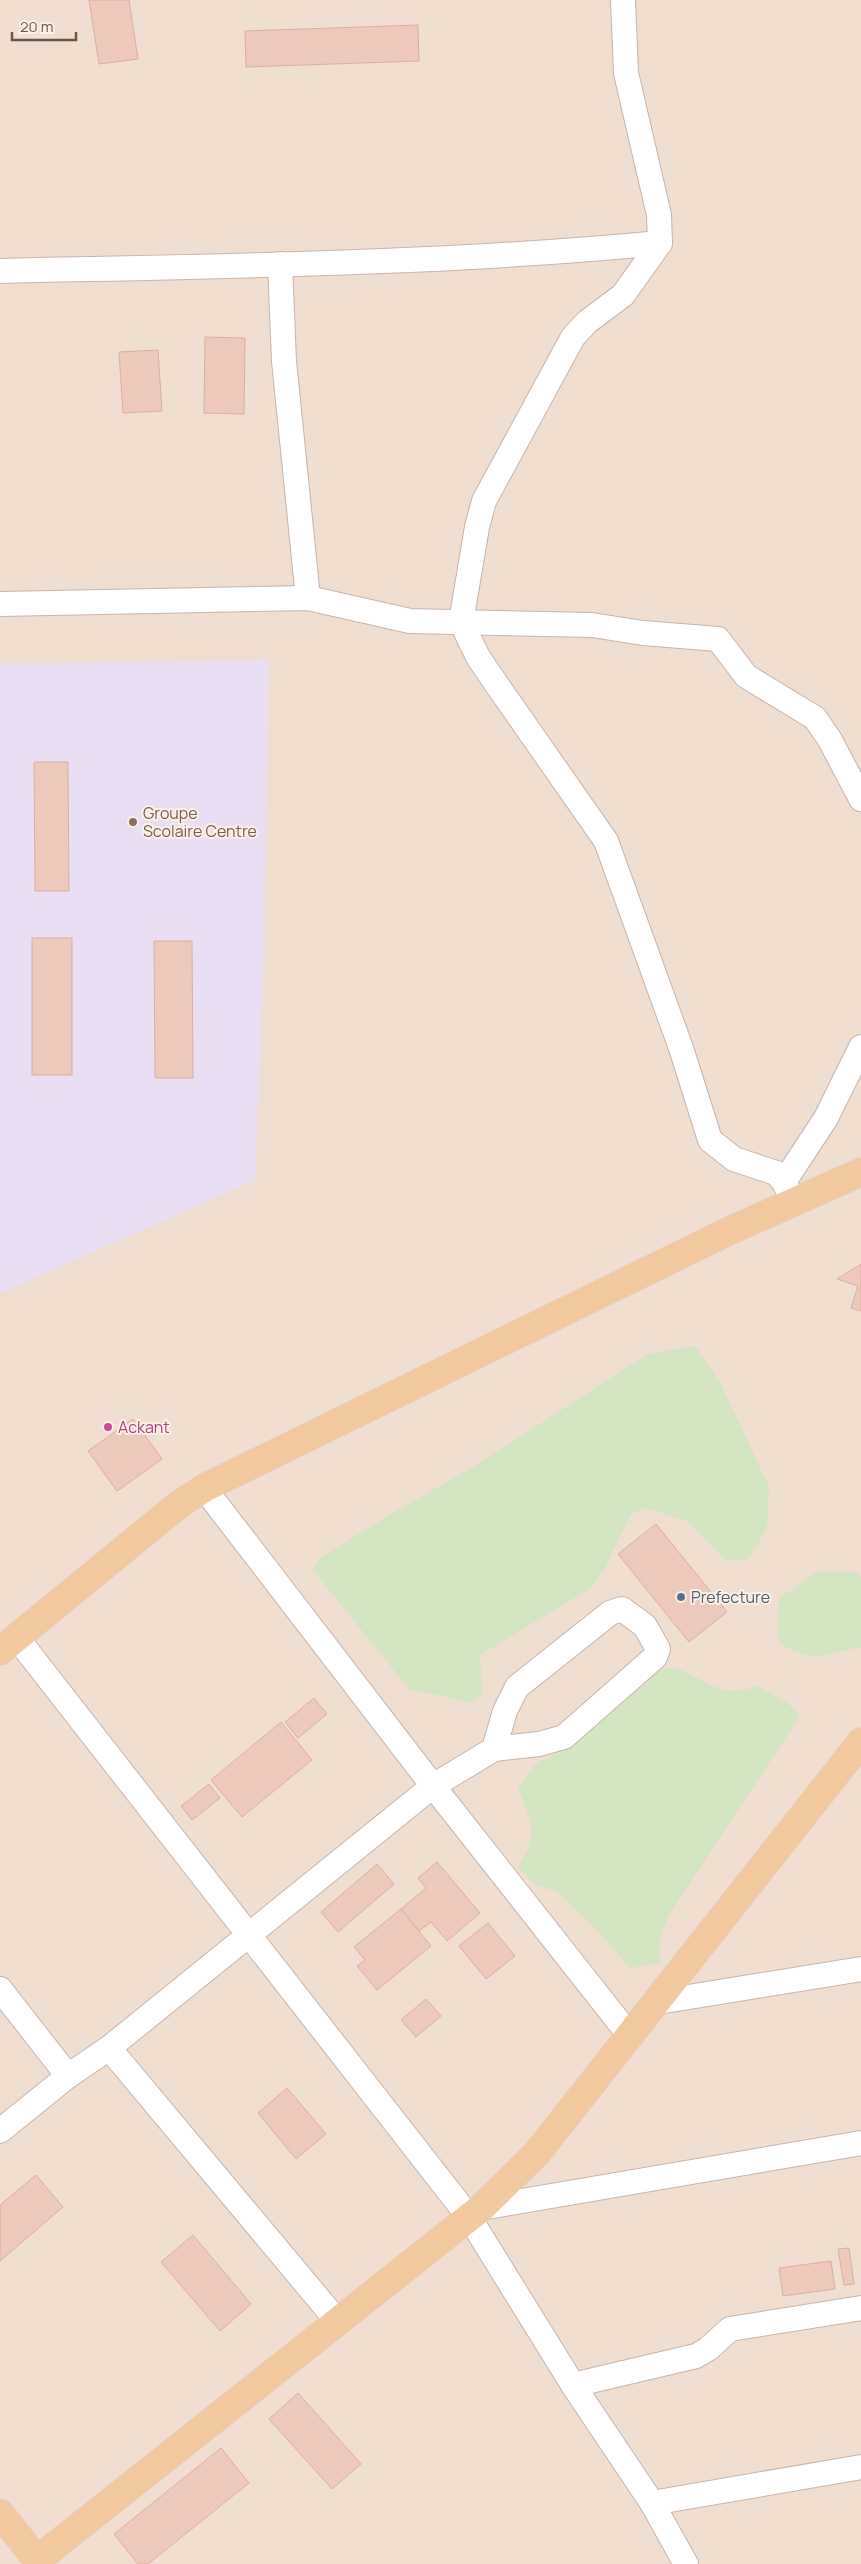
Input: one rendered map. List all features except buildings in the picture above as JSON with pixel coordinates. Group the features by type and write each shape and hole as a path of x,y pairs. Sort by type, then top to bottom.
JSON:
{"main road":[{"path":"8,1645 177,1506 204,1488 789,1192 861,1172"},
{"path":"0,2513 37,2563 475,2213 537,2152 658,2002 861,1742"}],"street":[{"path":"623,0 626,73 659,216 660,243 628,290 583,326 573,337 484,502 479,515 461,622 478,657 606,841 681,1048 710,1140 734,1158 774,1172 789,1192 861,1047"},
{"path":"0,271 280,264 592,249 660,243"},
{"path":"280,264 284,361 308,598"},
{"path":"0,604 308,598 410,621 592,625 643,633 718,639 746,676 815,718 830,740 861,799"},
{"path":"204,1488 433,1786 630,2036"},
{"path":"0,2131 68,2076 109,2048 433,1786 494,1749 539,1744 564,1737 655,1658 658,1649 645,1626 622,1609 610,1613 516,1687 505,1711 494,1749"},
{"path":"8,1645 249,1933 352,2070 475,2213 573,2385 652,2502 686,2564"},
{"path":"658,2002 861,1970"},
{"path":"0,1989 68,2076"},
{"path":"109,2048 338,2322"},
{"path":"475,2213 861,2143"},
{"path":"573,2385 696,2356 708,2350 730,2329 861,2308"},
{"path":"652,2502 861,2467"}],"shaded area":[{"path":"0,0 861,0 861,2564 0,2564"},
{"name":"Groupe Scolaire Centre","path":"269,660 263,981 255,1180 0,1293 0,664"}],"green space":[{"path":"695,1346 720,1382 769,1487 767,1529 747,1560 725,1560 686,1521 646,1508 631,1514 605,1568 591,1588 480,1655 482,1693 473,1703 409,1689 313,1570 319,1559 381,1520 473,1467 648,1354"},
{"path":"818,1571 857,1572 861,1578 861,1647 812,1656 779,1644 777,1624 780,1596 795,1588"},
{"path":"654,1668 681,1670 717,1688 726,1690 745,1690 757,1686 787,1702 800,1716 669,1915 660,1938 660,1963 630,1968 603,1936 558,1892 536,1885 518,1867 529,1845 532,1828 518,1789 536,1763 558,1753"}],"place":[{"name":"Groupe Scolaire Centre","path":"133,822"},
{"name":"Ackant","path":"108,1427"},
{"name":"Prefecture","path":"681,1597"}]}
